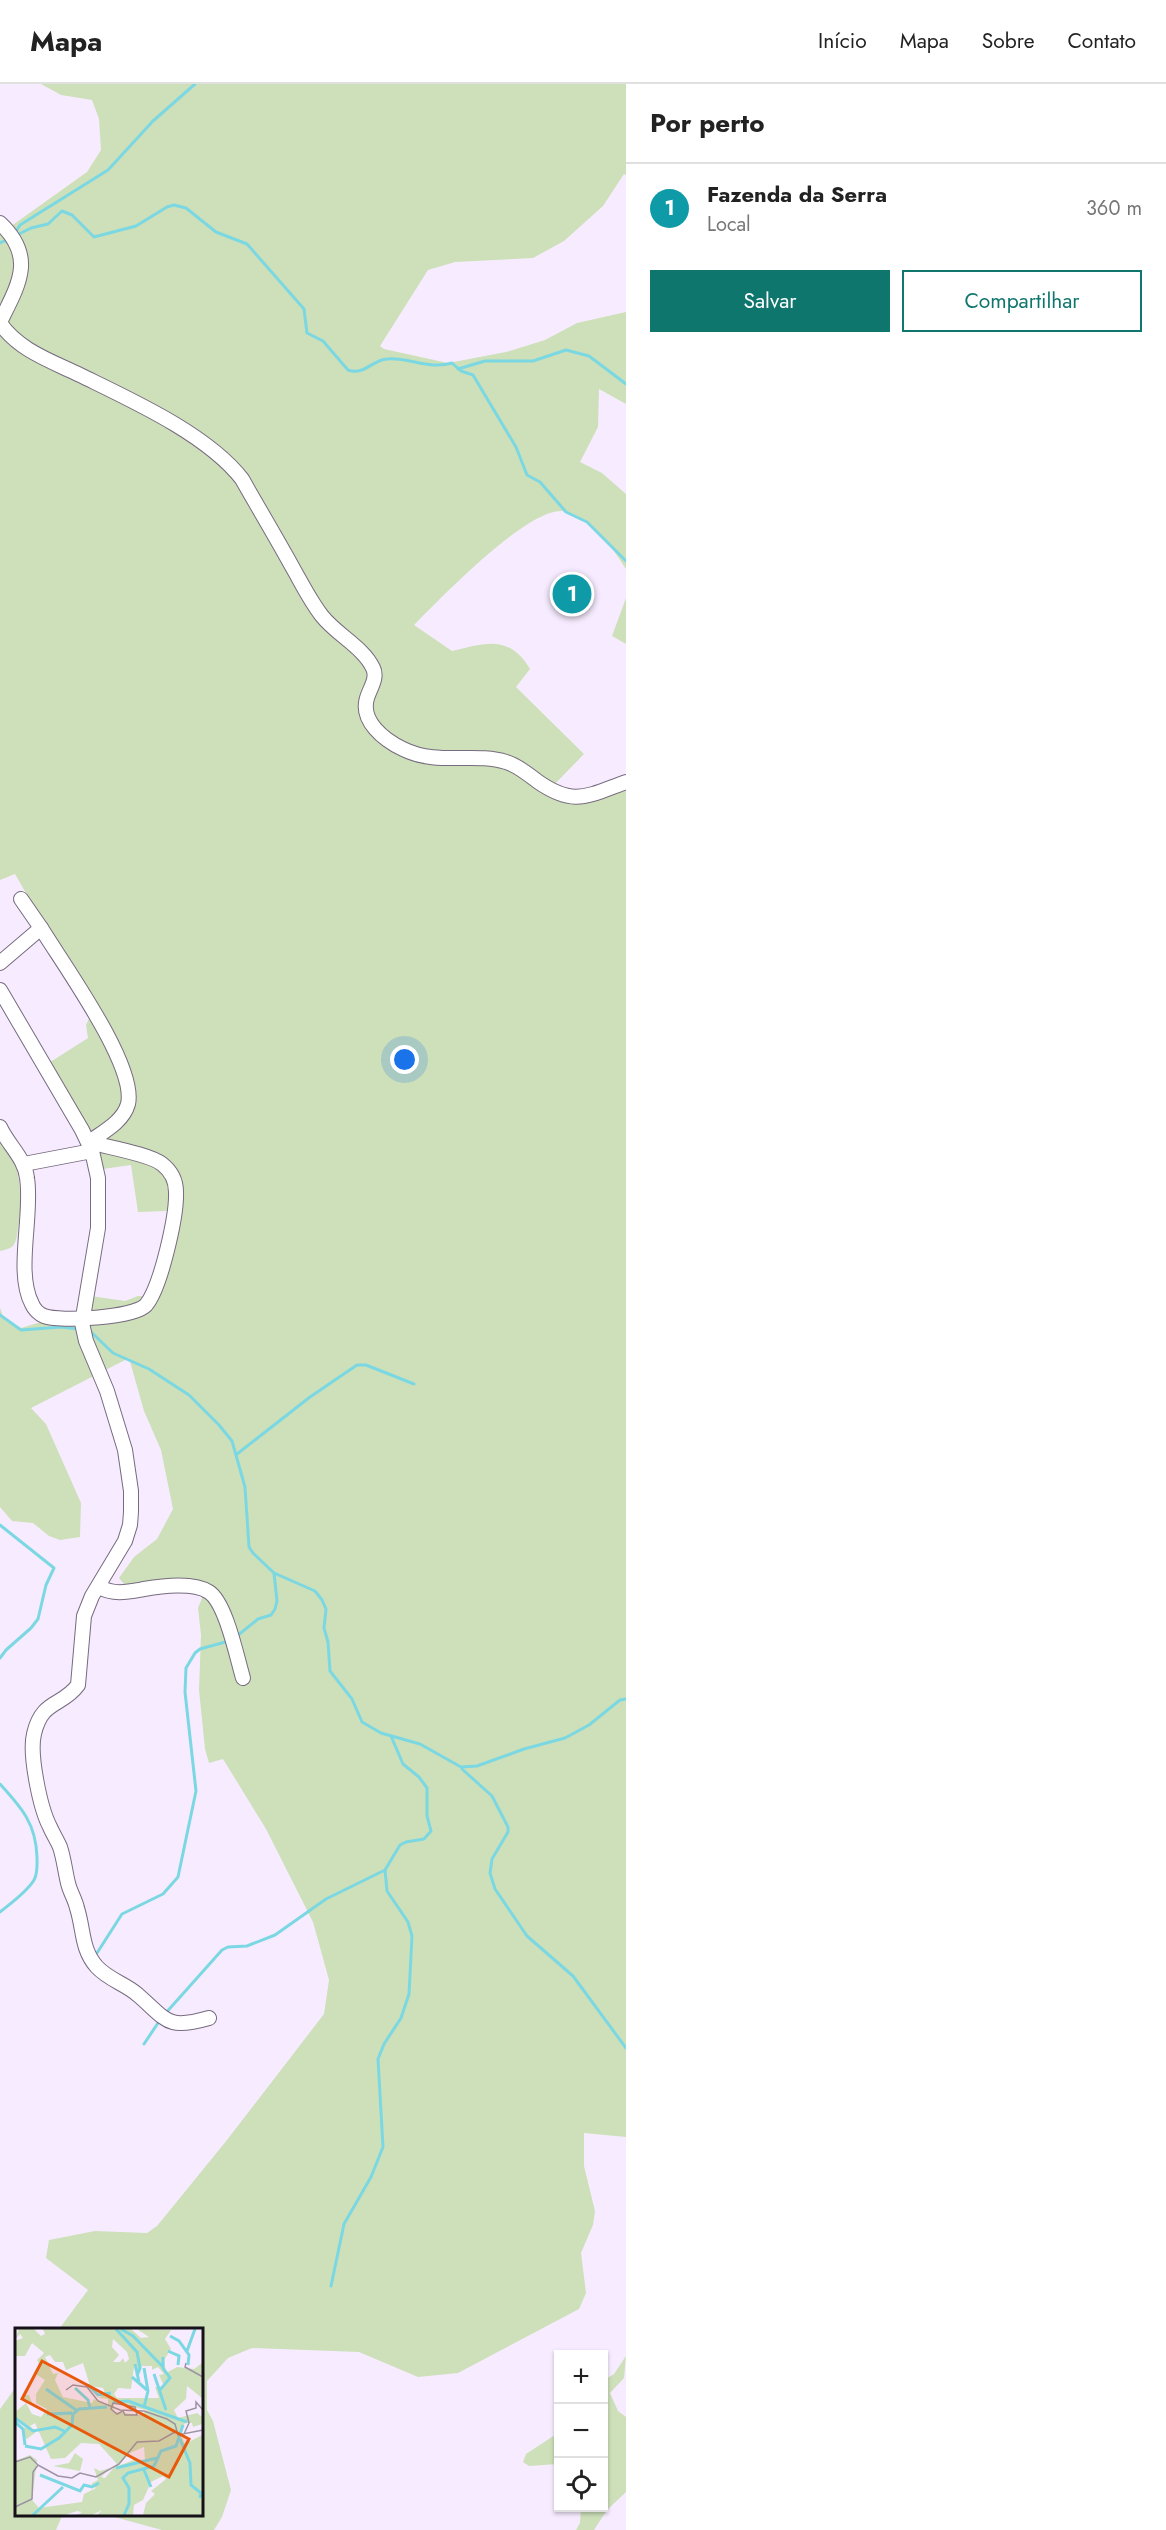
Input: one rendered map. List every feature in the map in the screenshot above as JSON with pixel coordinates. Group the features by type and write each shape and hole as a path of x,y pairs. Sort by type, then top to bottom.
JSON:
{"street":[{"path":"0,223 15,239 21,255 22,267 14,294 0,322 17,343 150,410 197,439 233,467 313,603 333,628 372,664 375,672 365,704 367,715 371,724 386,739 404,750 429,756 504,761 562,796 585,796 626,782"},
{"path":"21,899 117,1051 128,1083 129,1095 124,1113 90,1147"},
{"path":"0,963 41,928"},
{"path":"0,990 90,1147 99,1193 98,1227 82,1317 86,1341 107,1391 125,1450 131,1491 128,1532 92,1596 84,1616 78,1685 73,1691 47,1707 41,1714 34,1734 31,1755 45,1814 60,1848 68,1884 77,1906 82,1942 91,1959 106,1976 133,1990 160,2017 170,2022 188,2024 209,2018"},
{"path":"0,1126 9,1144 24,1164 29,1191 25,1250 26,1283 32,1305 37,1312 51,1318 114,1317 131,1314 146,1305 166,1253 176,1192 174,1180 161,1162 90,1147 24,1164"},
{"path":"99,1587 115,1593 149,1588 189,1587 208,1592 220,1606 243,1678"}],"green space":[{"path":"41,84 626,84 626,175 624,174 603,206 564,241 533,258 455,262 428,270 380,346 384,349 448,363 506,352 545,340 577,323 626,312 626,404 599,389 598,427 580,462 602,473 626,494 626,569 608,543 586,521 567,512 552,512 510,536 464,576 414,625 452,651 496,644 514,650 522,658 530,669 516,687 584,754 550,789 566,801 626,788 626,2137 584,2133 584,2166 595,2211 593,2225 581,2253 586,2293 579,2309 458,2373 418,2377 359,2352 252,2348 228,2358 207,2381 207,2410 213,2421 231,2490 222,2517 214,2530 162,2530 107,2515 202,2515 202,2328 60,2328 88,2290 46,2258 49,2240 95,2231 147,2233 157,2226 324,2014 329,1980 313,1922 266,1829 223,1759 209,1763 205,1749 199,1690 201,1635 198,1608 202,1598 198,1588 129,1590 119,1578 134,1557 157,1539 173,1509 161,1450 144,1411 129,1358 31,1408 46,1424 81,1503 80,1537 60,1540 49,1536 33,1523 12,1521 0,1507 0,1308 4,1319 21,1328 54,1318 76,1317 84,1295 125,1301 138,1296 153,1297 164,1258 167,1211 138,1212 131,1165 96,1170 44,1066 88,1038 86,1025 93,1010 15,874 0,880 0,234 87,172 101,150 99,119 92,100 61,95"},
{"path":"626,598 626,644 612,636"},
{"path":"0,1119 11,1145 18,1172 20,1215 13,1246 0,1251"},
{"path":"626,2356 624,2378 610,2393 618,2411 626,2417 626,2492 608,2509 608,2378 614,2374"},
{"path":"15,2388 15,2515 74,2515 62,2516 56,2530 0,2530 0,2409"},
{"path":"554,2436 554,2464 529,2466 523,2462 526,2454"},
{"path":"581,2512 606,2512 594,2530 576,2530 580,2523"}],"waterway":[{"path":"15,233 20,225 108,170 153,121 195,84"},
{"path":"15,236 31,228 48,224 62,211 72,215 94,237 136,226 167,207 174,205 186,208 216,232 247,244 304,309 307,333 323,341 348,370 359,371 382,360 395,359 436,365 452,363 461,371 473,375 516,447 527,475 540,482 566,512 587,522 626,561"},
{"path":"0,243 9,239"},
{"path":"458,369 485,361 533,361 566,350 589,356 626,384"},
{"path":"0,1315 21,1330 61,1327 78,1329"},
{"path":"90,1331 113,1353 149,1369 189,1395 232,1441 245,1487 249,1547 274,1573 315,1591 322,1600 326,1609 324,1628 328,1642 330,1671 352,1699 362,1722 381,1733 420,1744 461,1767 477,1766 524,1749 565,1738 589,1725 620,1700 626,1699"},
{"path":"237,1454 310,1397 357,1365 366,1365 414,1384"},
{"path":"0,1525 54,1568 46,1585 38,1619 0,1658"},
{"path":"237,1636 258,1619 271,1615 275,1609 277,1601 274,1573"},
{"path":"97,1953 122,1914 163,1894 178,1877 196,1791 185,1692 186,1668 200,1649 229,1641"},
{"path":"331,2286 344,2224 371,2177 383,2147 378,2059 384,2044 401,2018 409,1994 412,1936 408,1922 387,1891 385,1870 400,1845 424,1839 431,1831 427,1816 427,1788 419,1777 403,1764 391,1736"},
{"path":"462,1769 492,1796 508,1827 508,1832 492,1859 490,1873 495,1889 527,1936 573,1976 626,2048"},
{"path":"0,1784 21,1809 31,1826 36,1845 37,1866 31,1884 0,1912"},
{"path":"164,2015 222,1950 228,1947 247,1946 275,1935 326,1899 385,1870"},
{"path":"144,2044 160,2020"}],"place":[{"name":"Fazenda da Serra","path":"572,594"}]}
